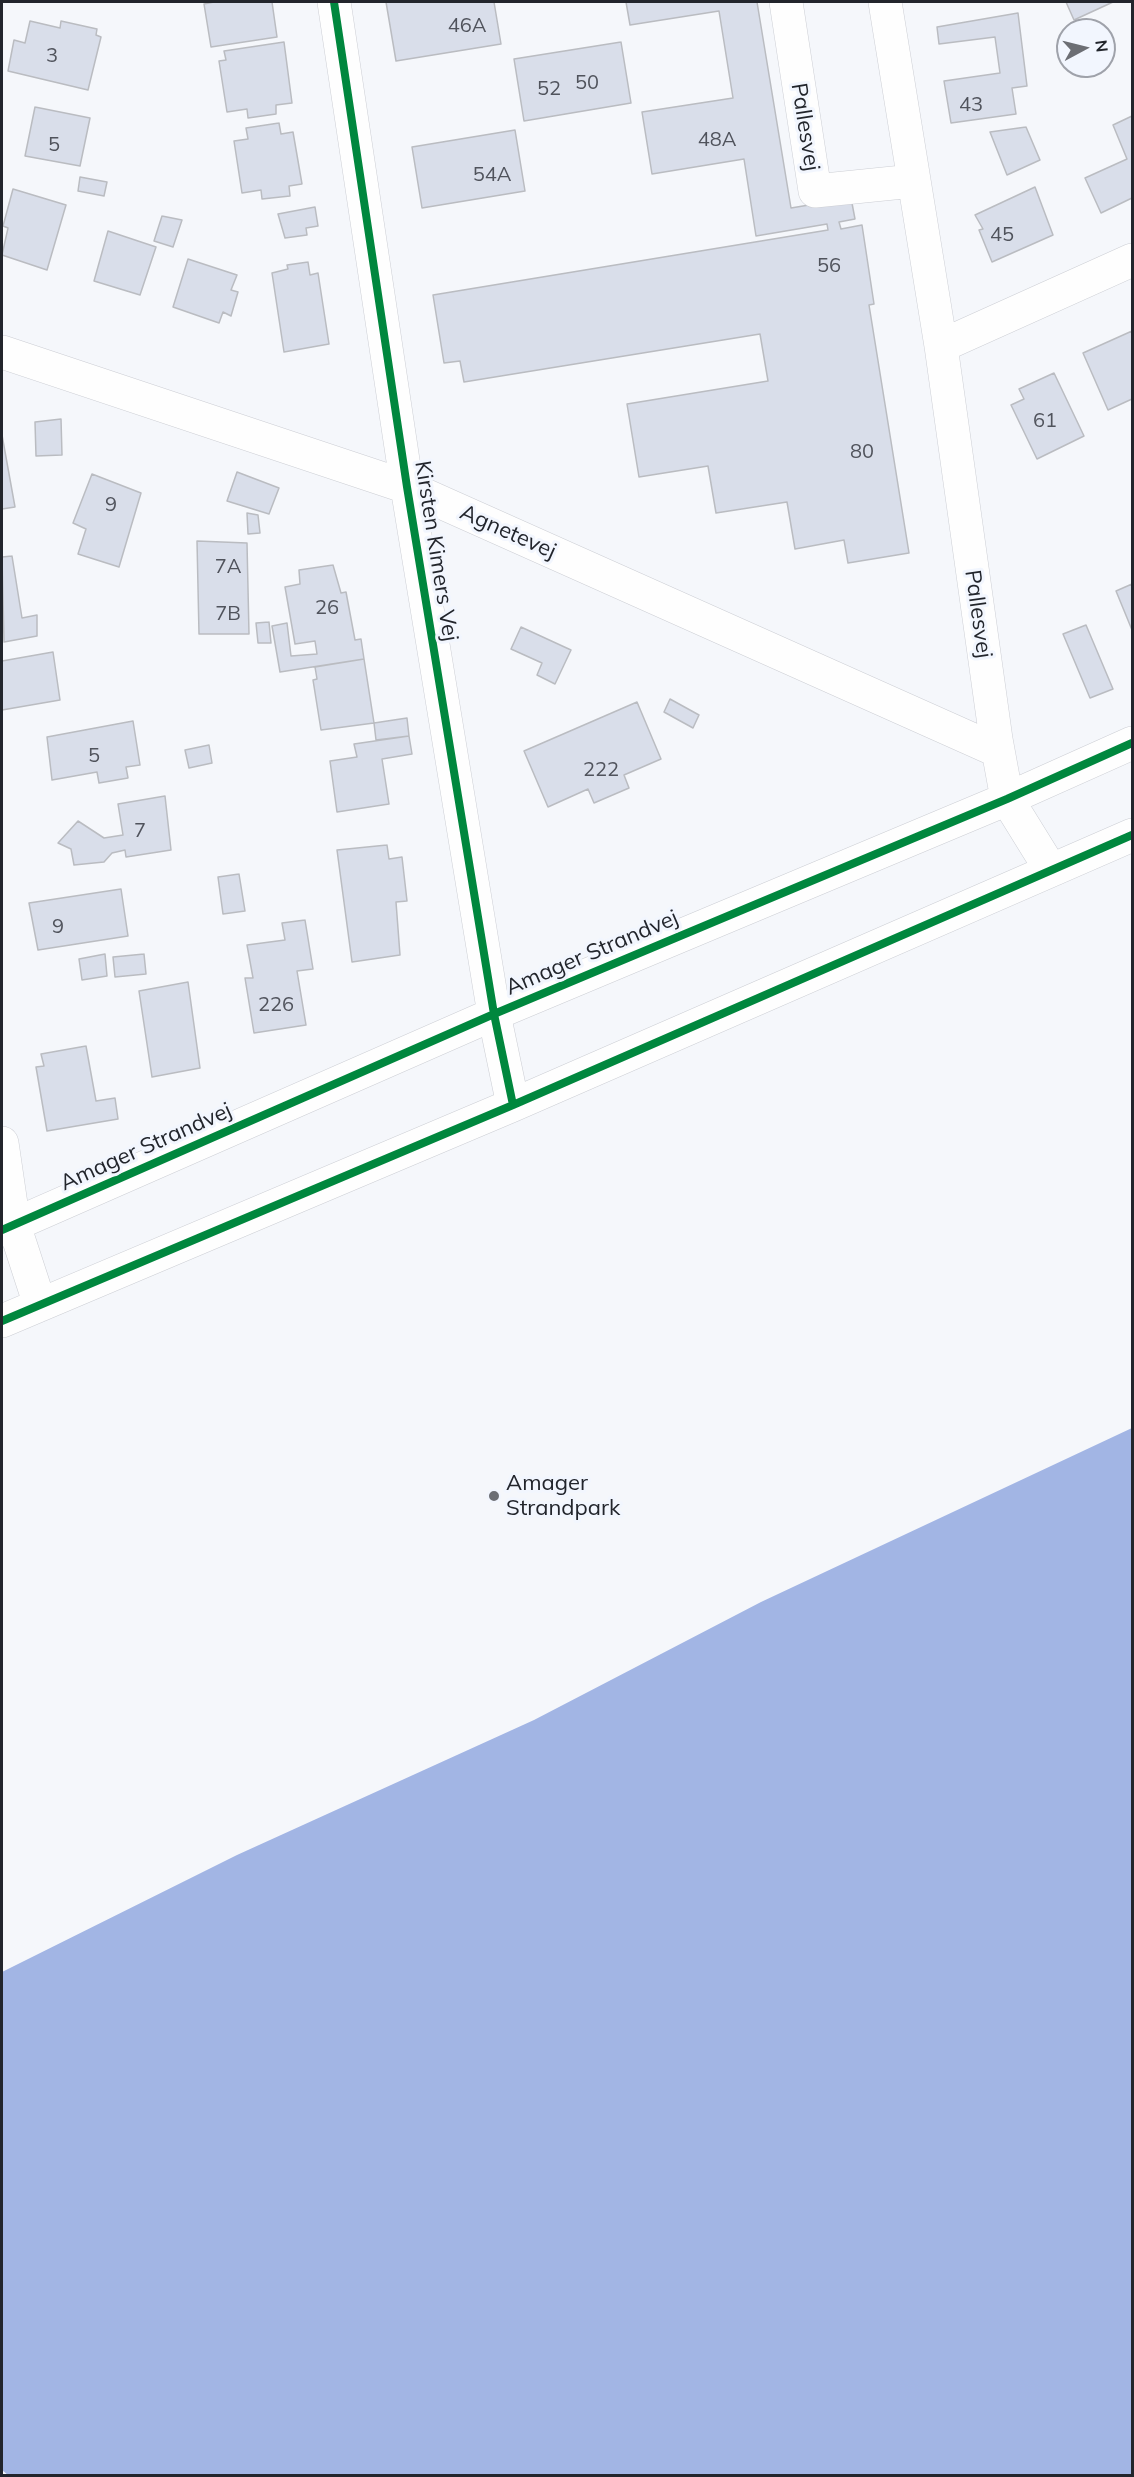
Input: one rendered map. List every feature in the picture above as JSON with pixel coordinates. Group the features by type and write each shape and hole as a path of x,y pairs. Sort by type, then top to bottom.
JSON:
{"street":[{"name":"Kirsten Kimers Vej","path":"334,2 407,487 494,1014 513,1105"},
{"name":"Pallesvej","path":"786,2 815,191 913,181"},
{"name":"Pallesvej","path":"885,2 941,346 998,751 1007,799 1051,870"},
{"path":"941,346 1132,260"},
{"name":"Agnetevej","path":"2,352 407,487 998,751"},
{"name":"Amager Strandvej","path":"8,1228 494,1014 1007,799 1132,743"},
{"path":"2,1321 513,1105 1132,835"},
{"path":"2,1143 8,1228 40,1305"}],"water":[{"path":"1132,1428 1132,2475 9,2476 2,2470 2,1972 237,1855 534,1720 761,1602"}],"building":[{"path":"272,2 277,37 211,47 204,4"},
{"path":"386,2 494,2 501,44 396,61"},
{"path":"626,2 757,2 791,208 851,198 855,219 839,222 841,229 862,225 874,304 869,305 909,553 848,563 844,540 795,549 787,502 716,513 708,466 639,477 627,404 768,381 760,334 464,382 460,361 444,363 433,295 828,230 827,224 756,236 744,159 652,174 642,112 733,98 719,11 630,25"},
{"path":"1066,2 1113,2 1078,18 1073,18"},
{"path":"1018,13 1027,86 1012,88 1016,114 951,123 944,81 1000,73 995,37 939,44 937,27"},
{"path":"30,21 60,28 61,21 97,29 96,35 101,37 88,90 8,71 14,40 25,43"},
{"path":"284,42 292,103 276,105 276,114 248,118 247,109 227,112 219,61 226,60 224,51"},
{"path":"621,42 631,103 524,121 514,59"},
{"path":"35,107 90,118 80,166 25,156"},
{"path":"1132,116 1132,198 1101,213 1085,178 1127,159 1113,125"},
{"path":"279,123 281,134 293,132 302,184 289,186 290,196 262,199 261,190 242,193 234,141 248,139 246,128"},
{"path":"1026,127 1040,160 1007,175 990,132"},
{"path":"515,130 525,191 422,208 412,147"},
{"path":"80,177 107,182 104,196 78,191"},
{"path":"1035,187 1053,235 992,262 979,230 983,229 975,215"},
{"path":"13,189 66,205 47,270 2,255 8,228 3,226"},
{"path":"315,207 318,226 306,228 307,235 285,238 278,214"},
{"path":"162,216 182,220 173,247 154,241"},
{"path":"108,231 156,247 140,295 94,281"},
{"path":"188,259 237,275 231,290 238,292 231,316 223,312 219,323 173,307"},
{"path":"308,262 310,275 318,273 329,344 284,352 272,273 288,269 287,265"},
{"path":"1132,331 1132,399 1108,410 1083,353"},
{"path":"1054,373 1084,436 1037,459 1011,405 1024,399 1019,389"},
{"path":"61,419 62,455 36,456 35,422"},
{"path":"2,435 15,507 2,509"},
{"path":"237,472 279,488 269,514 227,501"},
{"path":"92,474 141,493 119,567 78,554 86,529 73,523"},
{"path":"247,513 258,515 260,533 248,534"},
{"path":"197,541 247,543 249,634 199,634"},
{"path":"12,556 22,618 37,615 37,636 4,642 2,557"},
{"path":"333,565 341,593 346,592 355,640 361,639 364,659 280,672 272,626 287,623 291,656 317,654 315,641 295,644 285,587 300,584 299,570"},
{"path":"1132,584 1132,630 1116,591"},
{"path":"269,622 271,643 258,643 256,623"},
{"path":"1086,625 1113,689 1090,698 1063,634"},
{"path":"521,627 571,650 555,684 537,675 542,663 511,649"},
{"path":"53,652 60,700 2,710 2,661"},
{"path":"364,659 374,723 321,730 313,680 317,679 315,667"},
{"path":"670,699 699,715 693,728 664,712"},
{"path":"637,702 661,759 624,775 629,788 594,803 588,789 548,807 524,751"},
{"path":"407,718 409,736 376,740 374,723"},
{"path":"133,721 140,765 126,767 128,778 99,783 97,772 52,780 47,737"},
{"path":"409,736 412,754 382,759 389,804 337,812 330,761 357,757 354,744"},
{"path":"209,745 212,763 189,768 185,750"},
{"path":"165,796 171,850 126,857 125,850 112,853 104,862 74,865 71,849 58,843 78,821 104,838 123,835 118,804"},
{"path":"387,845 389,859 402,857 407,901 396,902 400,955 352,962 337,850"},
{"path":"239,874 245,911 223,914 218,877"},
{"path":"121,889 128,936 38,950 29,903"},
{"path":"305,920 313,969 297,971 306,1025 254,1033 245,978 253,978 247,945 285,940 282,923"},
{"path":"105,954 107,976 82,980 79,959"},
{"path":"144,954 146,974 115,977 113,957"},
{"path":"188,982 200,1068 152,1077 139,991"},
{"path":"86,1046 96,1101 115,1098 118,1119 47,1131 36,1067 44,1066 41,1054"}],"cycle path":[{"path":"334,2 407,487 494,1014 513,1105"},
{"path":"2,1230 494,1014 1007,799 1132,743"},
{"path":"2,1321 513,1105 1132,835"}],"place":[{"name":"Amager Strandpark","path":"494,1496"}]}
